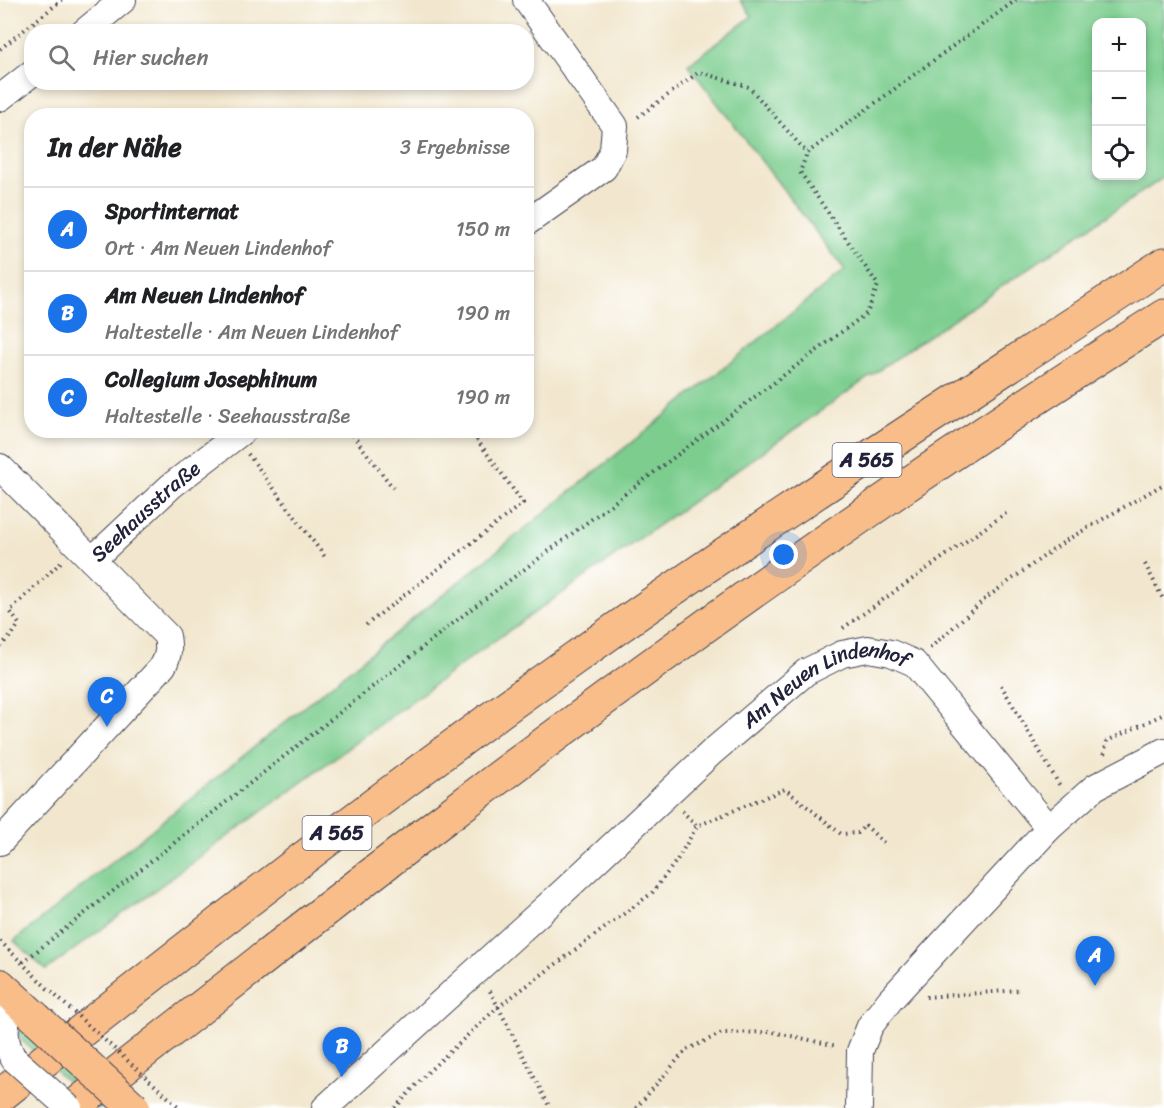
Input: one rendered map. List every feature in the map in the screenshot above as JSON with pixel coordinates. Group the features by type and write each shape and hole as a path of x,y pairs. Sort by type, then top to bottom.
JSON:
{"highway":[{"name":"A 565","path":"0,1096 180,953 394,789 563,666 750,536 1164,264"},
{"name":"A 565","path":"70,1108 435,825 676,647 938,465 1164,316"}],"main road":[{"path":"11,1006 134,1108"}],"street":[{"path":"94,24 123,0"},
{"path":"526,0 615,126 613,150 604,168 534,216"},
{"path":"0,98 24,79"},
{"name":"Seehausstraße","path":"0,842 167,659 169,649 167,636 84,553 235,438"},
{"path":"0,467 84,553"},
{"name":"Am Neuen Lindenhof","path":"324,1108 565,890 712,752 806,672 842,654 868,649 891,652 914,663 1049,828"},
{"path":"859,1103 860,1051 870,1026 890,1000 1049,828 1095,787 1164,751"},
{"path":"11,1006 5,1033 6,1048 14,1059 70,1108"}],"path":[{"path":"32,24 62,0"},
{"path":"23,962 470,610 867,313 878,285 800,172 807,153 1016,0"},
{"path":"0,49 24,30"},
{"path":"615,126 634,119 699,72 749,87 807,153"},
{"path":"243,438 325,557"},
{"path":"356,438 393,488"},
{"path":"366,625 523,503 476,438"},
{"path":"914,663 986,598 1056,548 1164,484"},
{"path":"840,630 1006,513"},
{"path":"0,646 12,635 19,624 10,611 84,553"},
{"path":"1145,564 1164,601"},
{"path":"1001,685 1072,808"},
{"path":"395,1108 429,1071 498,1006 652,892 677,860 697,826 784,789 840,834 858,833 865,825 886,844"},
{"path":"0,941 47,988 180,1108"},
{"path":"478,969 550,1108"},
{"path":"890,1000 1019,990"},
{"path":"636,1108 686,1050 723,1032 773,1032 860,1051"}],"green space":[{"path":"740,0 1164,0 1164,177 909,349 480,651 46,970 14,941 845,270 688,65 752,16"},
{"path":"23,1028 110,1108 96,1108 16,1035"}],"place":[{"name":"Collegium Josephinum","path":"107,727"},
{"name":"Sportinternat","path":"1095,986"},
{"name":"Am Neuen Lindenhof","path":"342,1077"}]}
